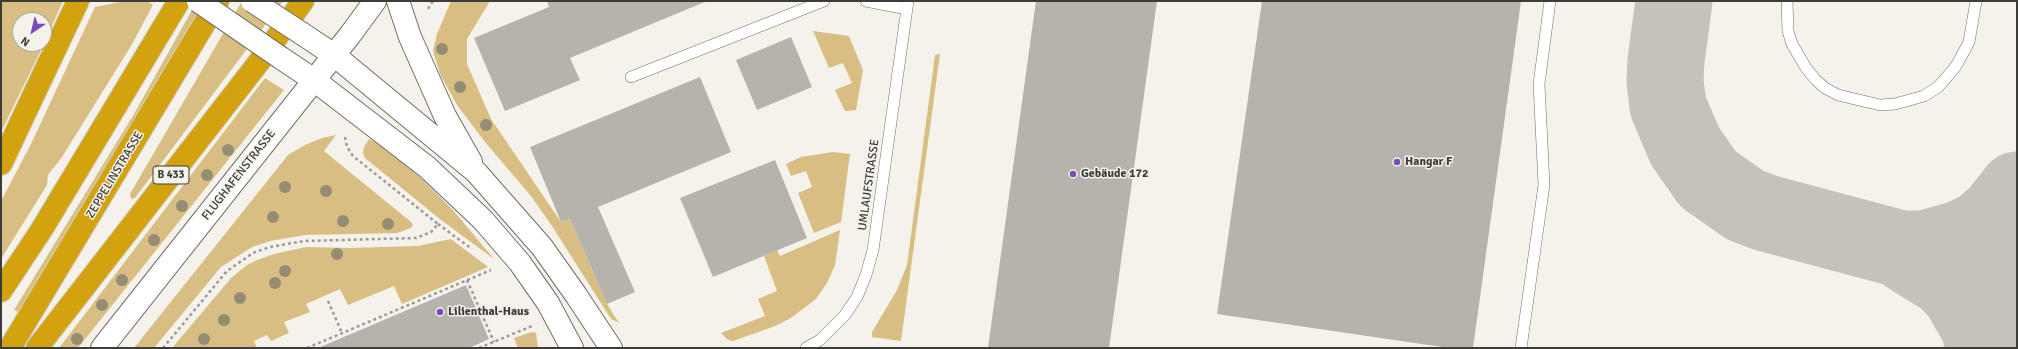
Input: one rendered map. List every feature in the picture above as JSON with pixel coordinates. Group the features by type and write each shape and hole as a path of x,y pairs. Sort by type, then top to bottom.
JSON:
{"highway":[{"path":"1,164 78,1"},
{"path":"1,291 42,229 179,1"},
{"name":"ZEPPELINSTRASSE","path":"10,348 218,1"},
{"name":"B 433","path":"37,348 254,69 302,1"}],"street":[{"path":"198,1 314,80 427,167 483,220 520,263 548,303 568,346"},
{"path":"252,1 334,55 476,172 542,247 611,348"},
{"name":"FLUGHAFENSTRASSE","path":"102,348 375,1"},
{"path":"398,1 410,37 445,116 476,172"}],"lane":[{"path":"632,77 824,1"},
{"path":"866,1 908,5"},
{"path":"1521,348 1544,185 1539,84 1550,1"},
{"path":"1787,1 1788,31 1792,44 1806,68 1816,80 1825,88 1838,95 1880,105 1894,104 1916,99 1938,87 1956,66 1969,42 1976,1"},
{"name":"UMLAUFSTRASSE","path":"806,348 820,340 845,315 857,297 866,275 873,250 908,5"}],"path":[{"path":"163,348 227,271 253,253 270,247 304,241 416,238 431,232 438,224 353,156 347,147 345,134 357,114"},
{"path":"307,348 497,267"},
{"path":"467,280 494,342"},
{"path":"328,301 342,333"},
{"path":"479,348 536,324"}],"shaded area":[{"path":"1,1 63,1 52,25 52,12 12,12 12,52 40,52 1,132"},
{"path":"125,1 147,1 153,5 131,46 62,157 48,175 47,185 1,259 1,201 31,144 95,7"},
{"path":"197,1 207,1 20,313 14,310 134,114"},
{"path":"242,1 283,1 135,198 131,199 130,194"},
{"path":"451,1 490,1 467,39 467,64 491,119 561,222 570,219 607,304 619,323 611,319 552,226 531,196 485,142 457,105 440,74 433,51 437,34"},
{"path":"813,31 849,36 863,70 856,110 845,111 835,90 852,83 843,63 829,68"},
{"path":"940,54 901,341 872,337 872,332 897,290 907,265 935,55"},
{"path":"265,78 284,90 78,348 59,348"},
{"path":"336,135 324,151 411,222 413,225 411,228 397,233 305,235 270,241 252,247 221,267 154,348 134,348 288,155 305,145 322,138"},
{"path":"369,139 380,144 396,156 421,178 452,209 494,259 441,220 365,158 363,153 364,147"},
{"path":"833,152 850,154 841,222 814,233 798,193 812,187 806,171 791,176 786,164 801,157"},
{"path":"840,230 835,265 827,283 816,299 791,318 775,326 733,341 728,340 721,333 765,316 758,299 777,291 764,256 777,250 780,256"},
{"path":"451,239 488,267 402,304 394,286 348,305 340,289 306,304 310,312 284,322 289,333 271,341 267,335 254,341 257,348 172,348 232,277 247,265 257,260 274,254 306,247 350,248 418,246"},
{"path":"532,332 536,333 538,348 518,348 514,338"}],"building":[{"path":"547,1 707,1 570,58 580,80 505,111 474,38 549,7"},
{"name":"Gebäude 172","path":"1036,1 1157,1 1109,348 988,348"},
{"name":"Hangar F","path":"1262,1 1521,1 1473,348 1449,348 1217,314"},
{"path":"791,37 812,87 757,110 736,60"},
{"path":"700,77 731,152 598,207 635,292 607,304 570,219 561,222 530,147"},
{"path":"775,160 807,238 713,277 680,198"},
{"name":"Lilienthal-Haus","path":"466,285 489,339 469,348 318,348"}],"taxiway":[{"path":"1674,1 1666,61 1665,81 1668,106 1685,146 1708,179 1745,205 1766,213 2017,280"},
{"path":"1898,249 1924,249 1960,239 1981,229 1998,214 2017,190"},
{"path":"1905,253 1945,278 1959,292 1978,325 1985,348"}],"place":[{"name":"Hangar F","path":"1397,162"},
{"name":"Gebäude 172","path":"1073,174"},
{"name":"Lilienthal-Haus","path":"440,312"}]}
